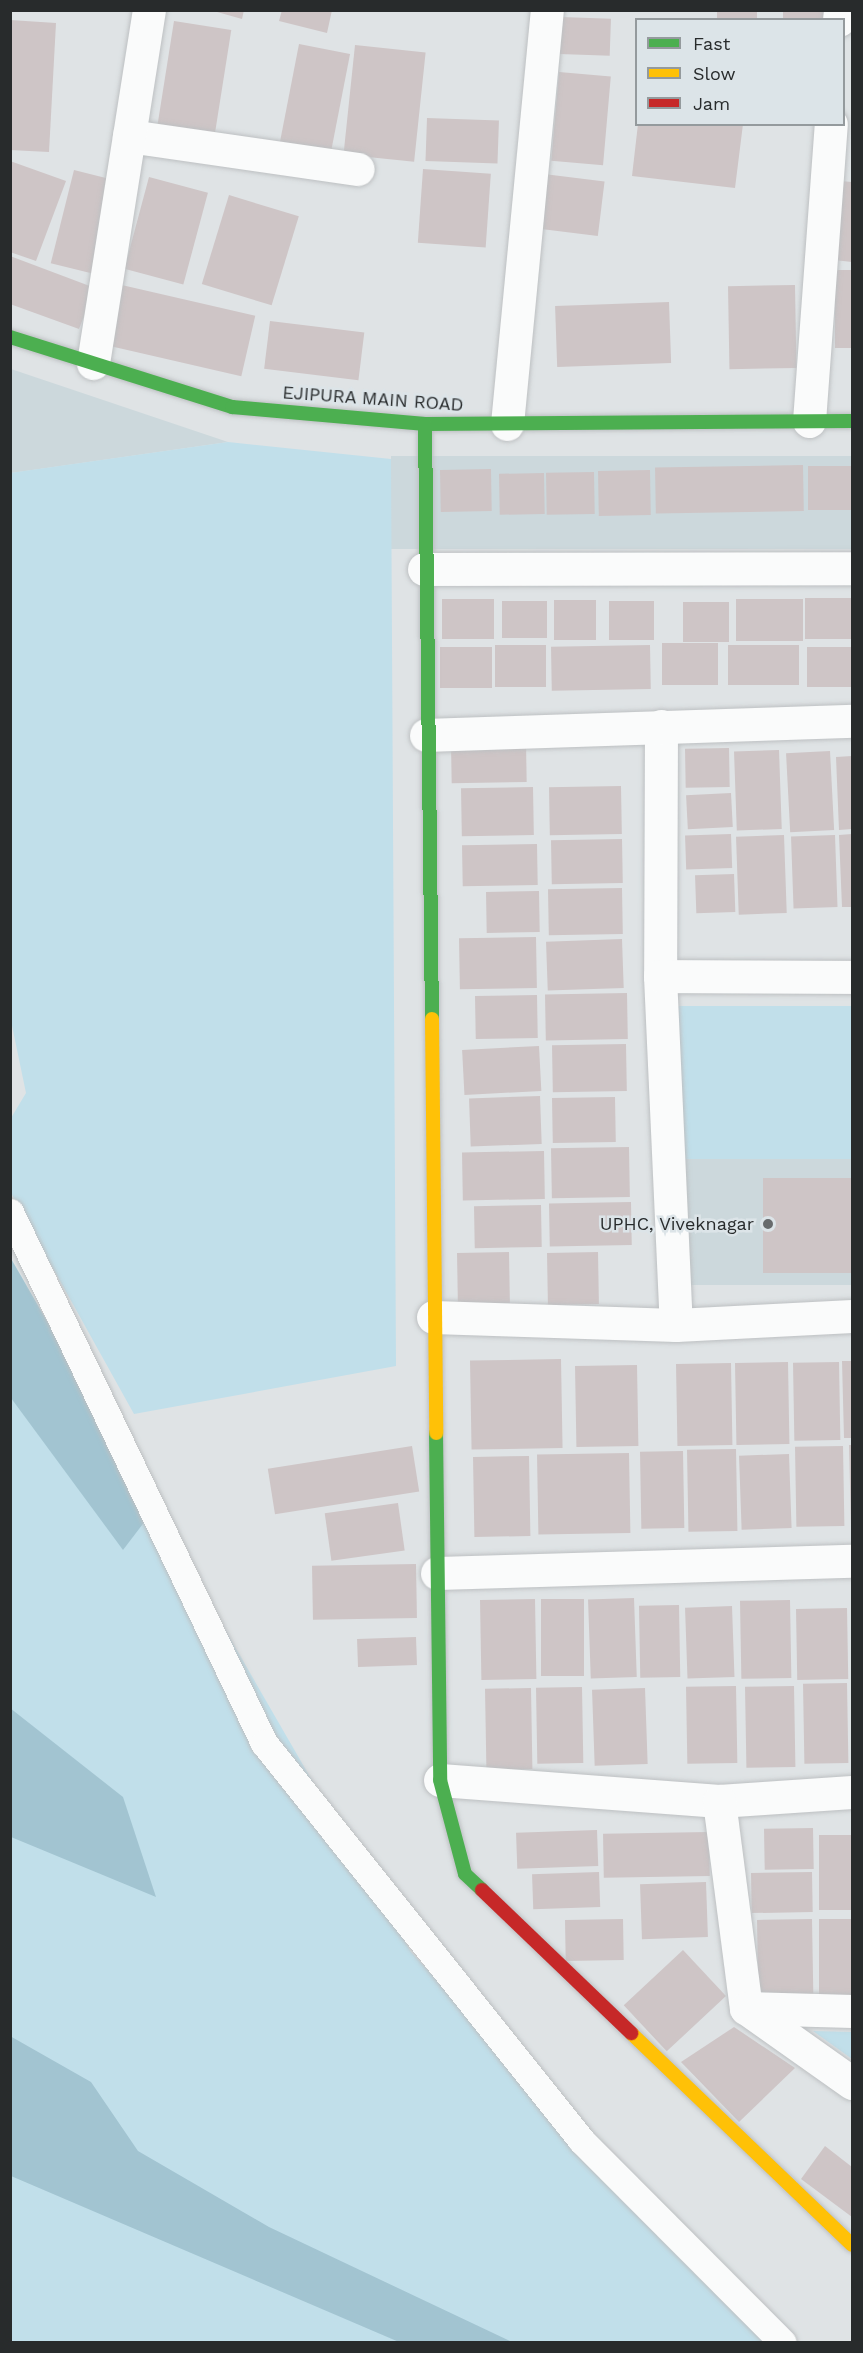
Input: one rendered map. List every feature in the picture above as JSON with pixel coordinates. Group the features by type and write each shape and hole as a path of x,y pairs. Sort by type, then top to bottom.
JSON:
{"street":[{"path":"93,363 149,10"},
{"path":"507,424 546,10"},
{"path":"809,421 831,126"},
{"path":"129,136 358,170"},
{"name":"EJIPURA MAIN ROAD","path":"10,337 232,407 425,424 852,421"},
{"path":"425,424 424,569 440,1780 465,1874 852,2245"},
{"path":"424,569 852,568"},
{"path":"426,735 852,721"},
{"path":"661,726 660,976 676,1325"},
{"path":"660,976 852,977"},
{"path":"433,1317 676,1325 852,1316"},
{"path":"437,1573 852,1561"},
{"path":"440,1780 719,1800 852,1792"},
{"path":"719,1800 746,2008 852,2083"},
{"path":"746,2008 852,2012"}],"lane":[{"path":"10,1212 264,1743 582,2141 782,2343"}],"shaded area":[{"path":"11,369 228,442 11,473"},
{"path":"228,442 391,459 396,1366 134,1414 11,1193 11,1118 26,1093 10,1016 10,473"},
{"path":"391,456 852,456 852,549 391,549"},
{"path":"678,1006 852,1006 852,1159 678,1159"},
{"name":"UPHC, Viveknagar","path":"682,1159 852,1159 852,1285 682,1285"},
{"path":"10,1257 411,1952 770,2342 11,2342"},
{"path":"10,1257 155,1508 123,1550 11,1398"},
{"path":"10,1708 123,1797 156,1897 11,1837"},
{"path":"813,2031 852,2032 852,2059"},
{"path":"10,2036 91,2082 138,2151 269,2227 512,2342 399,2342 11,2176"}],"building":[{"path":"210,10 244,10 242,19"},
{"path":"282,10 332,10 327,33 279,21"},
{"path":"717,10 757,10 757,18 717,18"},
{"path":"783,10 826,10 826,18 783,18"},
{"path":"561,17 611,19 610,56 560,54"},
{"path":"10,20 56,23 49,152 10,150"},
{"path":"174,21 231,30 214,142 156,133"},
{"path":"299,44 350,54 331,152 280,142"},
{"path":"355,45 426,52 414,162 344,154"},
{"path":"559,72 611,77 603,165 551,161"},
{"path":"427,118 499,121 497,163 425,161"},
{"path":"638,126 743,126 735,188 632,176"},
{"path":"10,161 66,181 36,261 10,252"},
{"path":"423,169 491,174 486,248 418,243"},
{"path":"74,170 117,181 93,274 51,263"},
{"path":"544,174 605,181 598,236 537,229"},
{"path":"149,177 208,193 183,285 124,269"},
{"path":"840,181 852,182 852,262 834,260"},
{"path":"229,195 299,216 272,305 202,284"},
{"path":"10,256 95,288 79,329 10,304"},
{"path":"835,270 852,270 852,348 835,348"},
{"path":"113,283 255,316 241,376 99,343"},
{"path":"795,285 796,368 729,369 728,286"},
{"path":"669,302 671,363 557,367 555,306"},
{"path":"270,321 364,333 358,380 264,369"},
{"path":"803,465 804,511 656,514 655,468"},
{"path":"808,466 852,466 852,510 808,510"},
{"path":"491,469 492,511 441,512 440,470"},
{"path":"650,470 651,515 599,516 598,471"},
{"path":"594,472 595,514 547,515 546,473"},
{"path":"544,473 545,514 500,515 499,474"},
{"path":"805,598 852,598 852,639 805,639"},
{"path":"442,599 494,599 494,639 442,639"},
{"path":"736,599 803,599 803,641 736,641"},
{"path":"554,600 596,600 596,640 554,640"},
{"path":"502,601 547,601 547,638 502,638"},
{"path":"609,601 654,601 654,640 609,640"},
{"path":"683,602 729,602 729,642 683,642"},
{"path":"662,643 718,643 718,685 662,685"},
{"path":"495,645 546,645 546,687 495,687"},
{"path":"650,645 651,689 552,691 551,647"},
{"path":"728,645 799,645 799,685 728,685"},
{"path":"440,647 492,647 492,688 440,688"},
{"path":"807,647 852,647 852,687 807,687"},
{"path":"526,743 527,782 452,783 451,744"},
{"path":"729,748 730,787 686,788 685,749"},
{"path":"779,750 782,829 737,831 734,752"},
{"path":"830,751 834,830 790,832 786,753"},
{"path":"852,756 852,829 839,830 836,757"},
{"path":"621,786 622,834 550,835 549,787"},
{"path":"533,787 534,835 462,836 461,788"},
{"path":"731,793 733,827 688,829 686,795"},
{"path":"731,834 732,868 686,870 685,836"},
{"path":"852,834 852,907 842,907 839,835"},
{"path":"784,835 787,913 739,915 736,837"},
{"path":"835,835 838,907 794,908 791,837"},
{"path":"622,839 623,883 552,884 551,840"},
{"path":"537,844 538,885 463,886 462,845"},
{"path":"734,874 735,912 696,913 695,875"},
{"path":"622,888 623,934 549,935 548,889"},
{"path":"539,891 540,932 487,933 486,892"},
{"path":"536,937 537,988 460,989 459,938"},
{"path":"622,939 624,988 548,991 546,942"},
{"path":"627,993 628,1039 546,1040 545,994"},
{"path":"537,995 538,1038 476,1039 475,996"},
{"path":"626,1044 627,1091 553,1092 552,1045"},
{"path":"539,1046 541,1091 464,1095 462,1050"},
{"path":"540,1096 542,1144 471,1146 469,1098"},
{"path":"615,1097 616,1142 553,1143 552,1098"},
{"path":"629,1147 630,1197 552,1198 551,1148"},
{"path":"544,1151 545,1199 463,1200 462,1152"},
{"path":"763,1178 852,1178 852,1273 763,1273"},
{"path":"631,1202 632,1245 550,1246 549,1203"},
{"path":"541,1205 542,1247 475,1248 474,1206"},
{"path":"509,1252 510,1303 458,1304 457,1253"},
{"path":"598,1252 599,1304 548,1305 547,1253"},
{"path":"561,1359 563,1448 472,1450 470,1361"},
{"path":"842,1361 852,1361 852,1438 844,1438"},
{"path":"788,1362 789,1444 736,1445 735,1363"},
{"path":"839,1362 840,1440 794,1441 793,1363"},
{"path":"731,1363 732,1445 677,1446 676,1364"},
{"path":"637,1365 638,1446 576,1447 575,1366"},
{"path":"849,1445 852,1445 852,1527 851,1527"},
{"path":"412,1446 419,1491 275,1514 268,1469"},
{"path":"843,1446 844,1526 796,1527 795,1447"},
{"path":"736,1449 737,1531 688,1532 687,1450"},
{"path":"683,1451 684,1528 641,1529 640,1452"},
{"path":"629,1453 630,1533 538,1535 537,1455"},
{"path":"789,1454 792,1528 742,1530 739,1456"},
{"path":"529,1456 530,1536 474,1537 473,1457"},
{"path":"398,1503 405,1551 331,1561 325,1513"},
{"path":"416,1564 417,1618 313,1620 312,1566"},
{"path":"634,1598 637,1677 591,1679 588,1600"},
{"path":"535,1599 536,1679 481,1680 480,1600"},
{"path":"541,1599 584,1599 584,1676 541,1676"},
{"path":"790,1600 791,1678 741,1679 740,1601"},
{"path":"679,1605 680,1677 640,1678 639,1606"},
{"path":"732,1606 734,1677 688,1679 685,1608"},
{"path":"847,1608 848,1679 797,1680 796,1609"},
{"path":"416,1637 417,1665 358,1667 357,1639"},
{"path":"847,1683 848,1763 804,1764 803,1684"},
{"path":"736,1686 737,1763 687,1764 686,1687"},
{"path":"794,1686 795,1767 746,1768 745,1687"},
{"path":"582,1687 583,1763 537,1764 536,1688"},
{"path":"531,1688 532,1769 486,1770 485,1689"},
{"path":"645,1688 648,1764 595,1766 592,1690"},
{"path":"813,1828 814,1869 765,1870 764,1829"},
{"path":"597,1830 598,1866 517,1869 516,1833"},
{"path":"709,1832 710,1876 604,1878 603,1834"},
{"path":"819,1835 852,1835 852,1910 819,1910"},
{"path":"599,1872 600,1907 533,1909 532,1874"},
{"path":"812,1872 813,1912 752,1913 751,1873"},
{"path":"706,1882 708,1937 642,1939 640,1884"},
{"path":"623,1919 624,1960 566,1961 565,1920"},
{"path":"812,1919 813,1996 758,1997 757,1920"},
{"path":"819,1919 852,1919 852,1996 819,1996"},
{"path":"683,1950 726,1996 667,2051 624,2005"},
{"path":"734,2027 795,2068 739,2122 681,2062"},
{"path":"825,2146 852,2167 852,2217 801,2179"}],"traffic: fast":[{"path":"10,337 232,407 425,424 852,421"},
{"path":"425,424 432,1019"},
{"path":"436,1433 440,1780 465,1874 482,1890"}],"traffic: slow":[{"path":"432,1019 436,1433"},
{"path":"631,2033 852,2245"}],"traffic: jam":[{"path":"482,1890 631,2033"}],"place":[{"name":"UPHC, Viveknagar","path":"768,1224"}]}
